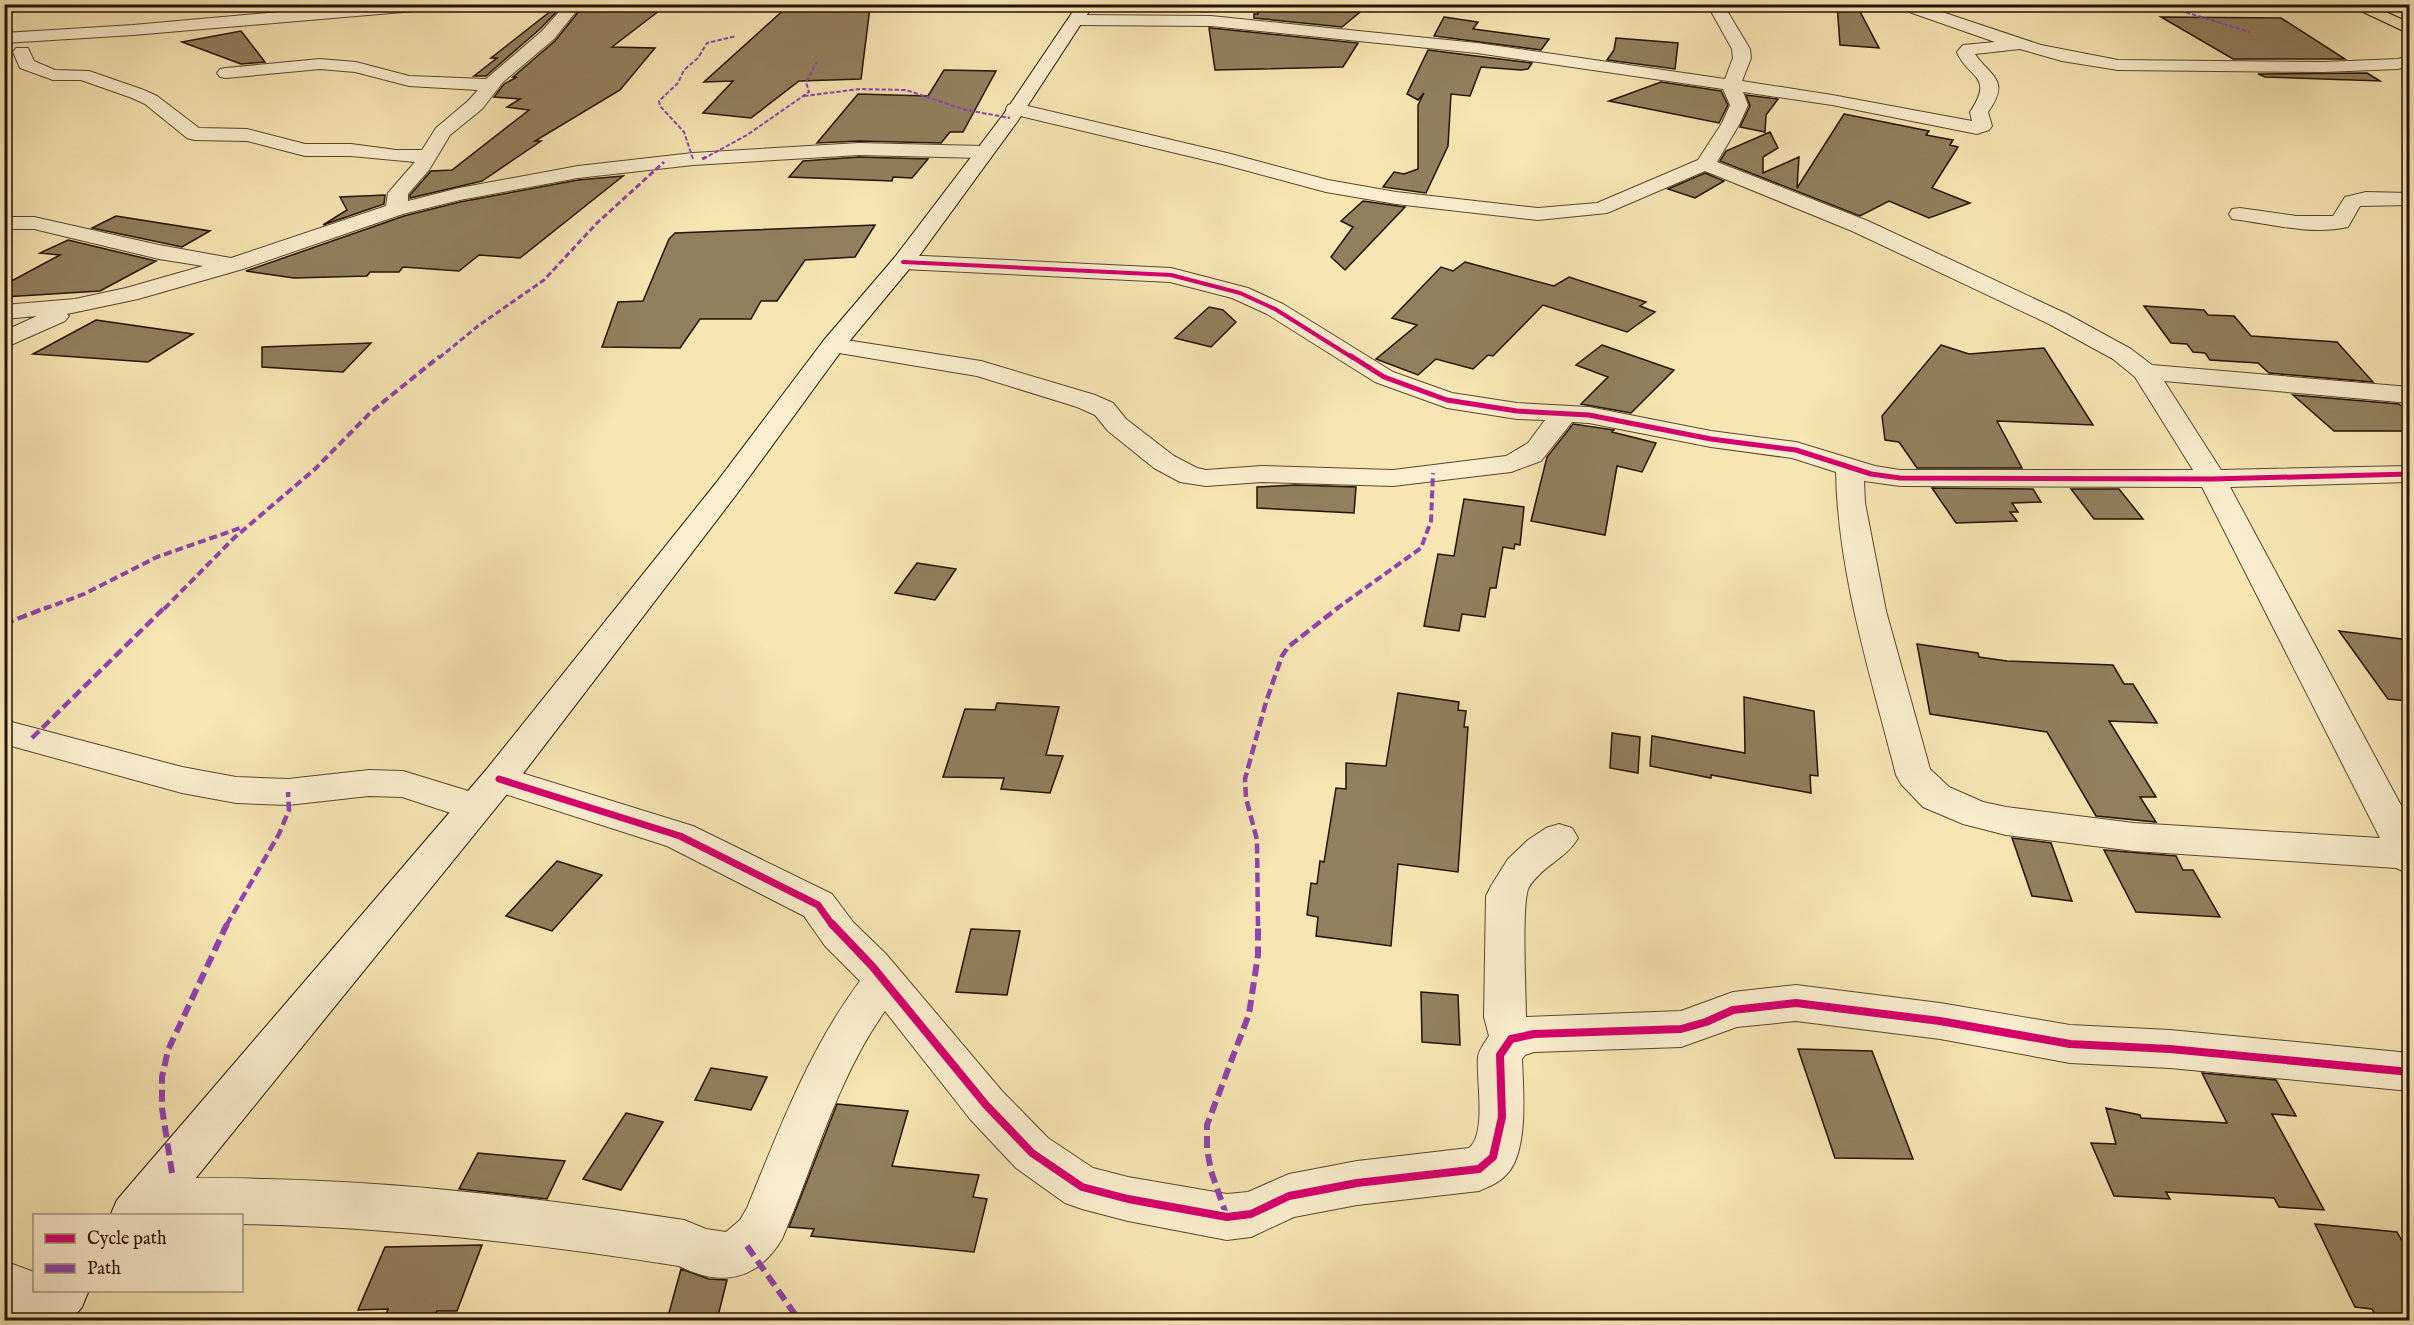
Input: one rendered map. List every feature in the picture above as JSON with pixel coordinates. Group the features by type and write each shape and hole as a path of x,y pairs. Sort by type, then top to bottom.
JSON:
{"highway":[{"path":"2354,4 2409,29"}],"street":[{"path":"4,38 438,4"},
{"path":"396,210 398,193 429,156 443,132 475,105 489,86 548,35 574,4"},
{"path":"1015,109 1227,159 1326,186 1396,198 1513,213 1538,214 1600,209 1642,193 1705,164 1731,123 1738,105 1731,86 1742,58 1741,49 1715,4"},
{"path":"1901,4 2017,45 2069,58 2118,65 2334,66 2398,64 2409,61"},
{"path":"176,10 199,17 202,23"},
{"path":"138,1211 180,1164 487,793 718,498 833,345 903,262 1015,109 1081,12 1210,21 1299,32 1383,37 1477,48 1876,107 1977,128 1983,126 1979,112 1990,96 1989,81 1981,69 1967,57 1966,52 1969,49 2017,45"},
{"path":"68,34 37,43 15,55 26,64 40,70 59,76 83,75 151,100 194,134 247,135 305,150 351,150 396,156 429,156"},
{"path":"226,73 320,64 356,67 409,81 489,86"},
{"path":"4,312 75,306 130,294 235,264 396,210 521,182 578,172 693,159 859,149 983,152"},
{"path":"1705,164 1860,226 2058,319 2122,354 2145,372 2212,479 2408,856"},
{"path":"2240,214 2296,222 2340,222 2352,201 2366,198 2409,199"},
{"path":"4,223 34,223 159,252 235,264"},
{"path":"903,262 1171,276 1204,282 1240,293 1275,309 1384,377 1447,400 1517,411 1566,413 1634,423 1711,439 1796,450 1850,468 1900,478 2212,479 2409,474"},
{"path":"4,341 75,306"},
{"path":"833,345 981,369 1086,400 1104,409 1117,424 1179,472 1206,478 1262,474 1393,478 1511,464 1530,457 1540,448 1550,429 1566,413"},
{"path":"2145,372 2409,395"},
{"path":"1850,468 1851,503 1876,634 1914,775 1936,797 1976,814 2006,821 2122,835 2408,856"},
{"path":"4,732 182,780 236,790 288,792 369,783 403,784 487,793 680,836 818,905 839,934 884,980 986,1105 1032,1153 1082,1187 1128,1199 1227,1217 1251,1214 1289,1196 1357,1183 1479,1169 1493,1157 1502,1117 1500,1055 1511,1039 1534,1034 1681,1029 1706,1022 1733,1010 1796,1003 1940,1021 2070,1044 2170,1049 2409,1072"},
{"path":"1511,1039 1505,1017 1506,896 1513,880 1527,860 1559,838"},
{"path":"138,1211 231,1201 343,1205 500,1216 684,1243 702,1252 728,1256 747,1246 765,1223 812,1104 829,1068 860,1013 884,980"},
{"path":"4,1286 52,1305"}],"building":[{"path":"668,4 612,47 655,48 620,90 535,141 541,141 482,181 410,198 410,195 431,171 452,170 529,110 507,107 520,99 494,97 504,84 517,77 513,77 555,41 583,6"},
{"path":"1837,4 1856,4 1879,48 1840,45"},
{"path":"556,7 561,7 540,29 486,76 474,76 497,58 491,58"},
{"path":"787,7 870,7 861,79 799,81 751,118 703,113 733,81 704,82"},
{"path":"1258,11 1360,12 1342,27 1254,18 1254,14 1258,14"},
{"path":"1444,17 1478,22 1473,29 1549,39 1541,50 1434,36"},
{"path":"2161,17 2281,18 2345,59 2233,59"},
{"path":"1209,28 1358,43 1343,67 1215,70"},
{"path":"241,31 265,62 241,64 182,42"},
{"path":"1616,38 1678,43 1675,69 1607,60 1614,50"},
{"path":"1428,50 1532,63 1528,69 1521,70 1481,67 1470,96 1451,94 1448,146 1426,193 1383,187 1394,172 1404,174 1418,169 1418,105 1424,93 1418,100 1407,94"},
{"path":"944,70 996,71 963,132 950,132 941,143 859,141 817,143 858,94 928,96"},
{"path":"2367,73 2380,81 2265,77 2258,74"},
{"path":"1661,82 1721,91 1728,105 1719,123 1609,101"},
{"path":"1746,95 1778,99 1766,115 1765,132 1740,127 1750,106"},
{"path":"1844,114 1929,131 1926,135 1953,140 1950,145 1958,147 1932,188 1970,203 1929,218 1889,201 1860,216 1720,161 1726,151 1770,132 1778,148 1763,157 1763,173 1799,157 1797,188"},
{"path":"859,157 928,159 912,178 893,177 892,181 789,177 803,161"},
{"path":"1705,173 1724,181 1695,198 1668,189"},
{"path":"623,176 520,258 479,255 459,271 403,267 399,272 370,272 367,276 294,278 246,271 404,216 460,202 578,180"},
{"path":"385,195 384,204 323,225 347,210 340,197"},
{"path":"1363,201 1405,207 1345,270 1331,257 1353,227 1341,221"},
{"path":"116,216 210,231 182,247 92,228"},
{"path":"875,225 855,257 805,260 777,301 761,301 751,319 700,319 680,348 602,347 618,302 643,301 669,239 675,233"},
{"path":"68,240 156,261 100,291 4,297 4,285 60,255 40,253"},
{"path":"1465,262 1554,286 1569,277 1646,302 1640,306 1655,312 1627,332 1543,305 1493,356 1488,355 1473,369 1436,359 1418,375 1376,359 1417,325 1392,318 1441,267 1453,271"},
{"path":"2144,306 2204,310 2208,315 2234,316 2251,336 2337,342 2373,382 2269,373 2258,363 2210,360 2205,353 2193,352 2187,344 2171,343"},
{"path":"1209,307 1223,310 1236,322 1211,347 1175,338"},
{"path":"96,320 193,334 148,362 33,354"},
{"path":"371,343 343,372 262,367 262,347"},
{"path":"1602,345 1674,370 1631,413 1581,404 1608,377 1576,365"},
{"path":"1941,345 1969,354 2044,348 2093,425 1997,421 2022,468 1917,468 1899,442 1885,440 1882,416"},
{"path":"2293,395 2399,404 2409,413 2409,431 2334,431"},
{"path":"1573,424 1614,430 1612,432 1656,443 1642,472 1617,466 1605,535 1531,521 1547,457"},
{"path":"1296,485 1356,487 1354,513 1257,508 1257,487"},
{"path":"1932,488 2033,489 2041,502 2012,503 2018,512 2010,512 2017,521 1956,523"},
{"path":"2071,489 2119,489 2143,519 2094,519"},
{"path":"1464,499 1524,507 1520,545 1515,544 1514,549 1503,547 1496,588 1490,588 1485,617 1462,614 1459,631 1424,626 1438,554 1454,556"},
{"path":"917,563 956,569 935,600 895,593"},
{"path":"2339,631 2409,640 2409,701 2388,699"},
{"path":"1917,644 1978,653 1979,657 2007,661 2113,665 2124,684 2133,684 2157,723 2109,721 2156,797 2140,797 2156,822 2096,816 2047,732 1930,714"},
{"path":"1398,693 1459,702 1458,710 1466,711 1464,727 1468,727 1458,872 1398,864 1391,946 1316,936 1318,917 1307,915 1311,883 1317,884 1320,861 1324,862 1336,788 1346,789 1346,763 1386,766"},
{"path":"1744,697 1814,711 1818,776 1810,775 1811,793 1650,766 1652,736 1745,753"},
{"path":"997,703 1059,707 1046,755 1063,756 1050,793 1001,789 1004,778 943,777 965,709 995,710"},
{"path":"1612,733 1640,737 1638,773 1610,768"},
{"path":"2012,838 2051,843 2072,901 2032,896"},
{"path":"2104,850 2176,856 2183,870 2193,870 2220,917 2136,912"},
{"path":"557,861 602,875 552,931 506,916"},
{"path":"971,929 1020,931 1007,995 956,992"},
{"path":"1421,992 1458,995 1460,1045 1422,1042"},
{"path":"1798,1049 1872,1051 1913,1159 1835,1158"},
{"path":"711,1068 767,1077 751,1110 695,1100"},
{"path":"2202,1073 2276,1080 2296,1116 2272,1114 2324,1210 2279,1207 2274,1198 2166,1192 2170,1199 2114,1196 2091,1143 2116,1144 2106,1108 2140,1115 2141,1118 2227,1123"},
{"path":"837,1104 908,1111 892,1166 979,1175 973,1197 987,1199 974,1252 811,1236 814,1229 789,1227"},
{"path":"626,1113 663,1122 621,1190 583,1179"},
{"path":"478,1153 565,1161 547,1199 459,1189"},
{"path":"2315,1224 2397,1232 2409,1254 2409,1320 2378,1320 2372,1309 2355,1307"},
{"path":"482,1245 457,1311 437,1311 433,1320 384,1320 388,1309 358,1310 385,1247"},
{"path":"681,1269 709,1279 727,1280 717,1320 667,1320"}],"marked path":[{"path":"2178,4 2178,8 2182,11 2250,32"},
{"path":"693,159 684,132 660,106 659,101 678,83 684,70 698,58 707,43 736,36"},
{"path":"702,159 747,135 809,92 806,82 817,62"},
{"path":"804,96 860,89 906,90 966,110 1010,118"},
{"path":"32,738 69,704 234,538 315,469 372,411 478,326 544,280 597,223 664,162"},
{"path":"1227,1217 1211,1171 1207,1149 1207,1125 1249,1014 1258,955 1257,840 1246,798 1245,779 1266,702 1282,656 1288,647 1321,620 1421,548 1431,521 1433,473"},
{"path":"4,624 84,594 157,557 243,527"},
{"path":"172,1173 162,1108 162,1077 168,1050 223,931 279,834 289,810 288,792"},
{"path":"747,1246 799,1320"}],"cycle path":[{"path":"903,262 1171,275 1240,293 1275,309 1384,377 1447,400 1517,411 1589,415 1711,439 1796,450 1871,474 1900,478 2212,479 2410,474"},
{"path":"499,779 680,836 818,905 839,934 872,966 986,1105 1032,1153 1082,1187 1128,1199 1227,1217 1251,1214 1289,1196 1357,1183 1479,1169 1493,1157 1502,1117 1500,1055 1511,1039 1534,1034 1681,1029 1706,1022 1733,1010 1796,1003 1940,1021 2070,1044 2170,1049 2410,1072"}]}
